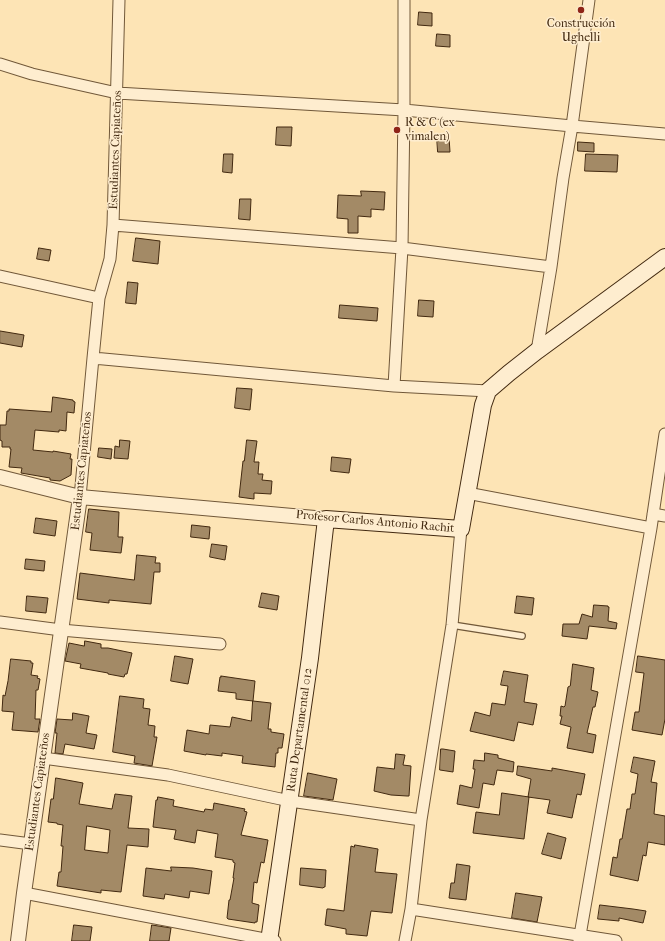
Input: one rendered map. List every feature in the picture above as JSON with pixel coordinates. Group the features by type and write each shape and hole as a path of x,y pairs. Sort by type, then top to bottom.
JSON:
{"main road":[{"path":"488,391 509,372 665,257"},
{"name":"Profesor Carlos Antonio Rachit","path":"326,519 462,530 483,405 488,391"},
{"name":"Ruta Departamental 012","path":"272,941 310,658 326,519"}],"street":[{"name":"Estudiantes Capiateños","path":"18,941 80,497 99,298 110,259 114,225 119,0"},
{"path":"394,386 402,248 404,0"},
{"path":"537,351 552,267 563,178 572,126 589,0"},
{"path":"0,64 32,74 117,93 404,110 665,134"},
{"path":"114,225 402,248 552,267"},
{"path":"0,276 99,298"},
{"path":"93,358 394,386 488,391"},
{"path":"580,938 651,528 665,434"},
{"name":"Profesor Carlos Antonio Rachit","path":"0,477 80,497 326,519"},
{"path":"467,493 651,528"},
{"path":"653,514 665,516"},
{"path":"405,941 411,909 421,820 452,625 462,530"},
{"path":"0,622 61,630 220,644"},
{"path":"43,758 168,776 290,801 421,820"},
{"path":"0,840 31,844"},
{"path":"24,893 272,941"},
{"path":"411,909 580,938 616,941"}],"lane":[{"path":"452,625 522,636"}],"building":[{"path":"419,12 432,13 432,26 418,25"},
{"path":"437,34 450,35 450,47 436,46"},
{"path":"277,127 292,127 291,146 276,145"},
{"path":"437,137 449,137 450,152 438,152"},
{"path":"578,142 594,143 594,152 578,151"},
{"path":"224,154 233,154 232,173 223,172"},
{"path":"586,154 618,155 617,172 585,171"},
{"path":"361,191 385,192 384,210 371,209 371,217 358,216 358,233 348,233 348,219 337,218 338,195 361,196"},
{"path":"240,199 251,199 250,220 239,219"},
{"path":"136,238 160,241 158,264 133,261"},
{"path":"39,248 51,250 49,261 37,259"},
{"path":"128,282 138,283 136,304 126,303"},
{"path":"419,300 434,301 433,317 418,316"},
{"path":"340,305 378,308 377,321 339,318"},
{"path":"0,331 24,335 22,347 0,343"},
{"path":"237,388 252,389 250,410 235,408"},
{"path":"53,397 73,400 75,402 74,413 67,412 66,431 59,430 59,432 35,430 33,450 71,454 71,475 60,481 21,473 22,468 9,467 11,449 10,447 2,447 2,441 0,440 0,425 6,425 7,411 9,411 9,409 51,412"},
{"path":"120,440 130,441 128,459 114,458 115,446 119,447"},
{"path":"247,440 257,441 254,462 259,462 258,474 263,474 262,480 272,481 271,494 254,493 254,499 239,497"},
{"path":"99,448 112,449 111,459 98,457"},
{"path":"332,457 351,459 349,473 331,471"},
{"path":"89,509 119,512 118,537 123,537 121,553 90,550 92,533 86,532"},
{"path":"36,518 57,521 55,536 34,533"},
{"path":"192,525 210,527 209,539 191,537"},
{"path":"212,544 227,546 225,560 210,557"},
{"path":"137,555 156,557 155,563 160,563 160,572 154,572 151,604 109,600 109,603 77,599 80,573 134,580"},
{"path":"26,559 45,561 44,571 25,569"},
{"path":"262,593 279,596 277,610 259,607"},
{"path":"27,596 48,598 46,613 26,611"},
{"path":"517,596 534,598 532,615 515,613"},
{"path":"594,605 609,607 608,621 617,623 616,629 589,626 587,639 562,636 563,624 579,624 582,614 592,617"},
{"path":"85,641 101,644 101,648 132,653 127,674 125,674 124,677 108,674 80,668 81,664 65,661 69,643 84,646"},
{"path":"175,656 193,659 188,684 171,681"},
{"path":"638,656 665,660 665,719 662,735 632,730 635,712 639,712 644,673 636,672"},
{"path":"11,659 31,661 31,663 33,663 31,675 38,676 37,678 40,679 38,690 36,690 35,719 40,719 38,732 12,730 14,712 2,711 3,695 5,696"},
{"path":"573,664 594,668 591,690 598,692 587,733 596,735 593,753 567,748 571,727 560,724 562,716 560,716 561,706 565,706"},
{"path":"504,671 528,675 524,702 537,704 533,725 518,722 514,741 470,731 475,712 490,716 492,703 505,705 508,686 501,685"},
{"path":"221,676 255,681 253,701 236,699 236,693 218,691"},
{"path":"120,696 144,699 143,708 150,709 148,725 155,726 154,737 157,737 152,766 134,763 135,756 113,752"},
{"path":"253,701 271,703 268,729 271,729 271,732 284,734 282,748 278,748 278,753 276,753 275,767 242,763 243,756 222,753 222,756 206,755 184,751 187,730 209,734 210,725 230,727 232,717 251,721"},
{"path":"73,713 89,716 86,733 97,735 94,749 65,744 63,754 55,753 57,719 72,720"},
{"path":"441,749 455,751 453,772 440,770"},
{"path":"485,753 498,755 498,758 514,762 513,772 497,770 494,785 483,783 479,808 457,804 460,785 472,788 475,769 473,769 474,760 484,761"},
{"path":"396,754 405,755 403,765 411,766 409,796 391,795 374,791 377,767 394,769"},
{"path":"634,757 655,761 651,782 657,783 654,814 665,816 665,845 648,842 646,856 643,855 638,881 610,875 613,857 617,858 620,839 622,839 627,809 630,809 632,794 635,794 638,774 631,772"},
{"path":"518,766 552,771 552,768 585,774 581,795 577,794 572,818 547,813 550,800 528,797 531,779 517,775"},
{"path":"308,773 337,779 333,800 304,796"},
{"path":"56,778 83,783 79,804 112,809 115,794 132,796 128,828 149,829 148,847 127,845 121,892 101,890 101,893 57,886 59,872 61,872 63,825 48,822 51,799 53,799","holes":["87,826 110,830 108,853 85,850"]},
{"path":"502,793 529,797 524,839 473,833 476,812 499,815"},
{"path":"158,797 174,800 173,806 204,812 205,809 213,810 214,803 245,809 244,811 247,812 241,835 268,840 264,863 261,862 257,883 254,882 252,903 259,905 257,922 255,923 227,918 235,863 233,860 215,857 218,834 197,830 195,843 174,839 176,830 153,827 156,800"},
{"path":"548,833 566,838 561,859 542,854"},
{"path":"355,845 378,849 375,872 397,874 392,913 371,911 367,936 346,934 346,929 325,925 327,909 344,911 351,846 354,847"},
{"path":"457,864 470,866 466,900 449,898 451,883 454,883"},
{"path":"171,867 212,871 209,894 190,891 189,898 165,894 164,899 143,896 146,868 171,871"},
{"path":"301,868 326,870 325,887 300,885"},
{"path":"516,893 542,897 537,922 512,918"},
{"path":"600,905 646,911 643,923 619,918 619,921 598,919"},
{"path":"74,925 92,927 90,941 72,941"},
{"path":"152,925 171,928 169,941 150,941"}],"place":[{"name":"Construcción Ughelli","path":"581,10"},
{"name":"R & C (ex vimalen)","path":"397,130"}]}
